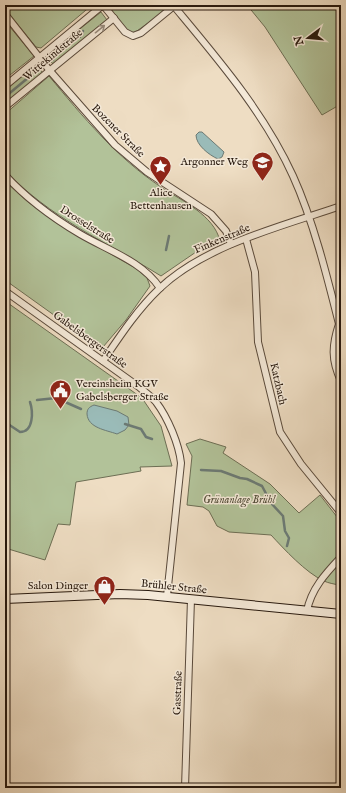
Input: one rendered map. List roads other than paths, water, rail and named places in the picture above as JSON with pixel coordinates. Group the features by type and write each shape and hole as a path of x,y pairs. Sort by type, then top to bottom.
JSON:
{"main road":[{"name":"Brühler Straße","path":"5,599 120,594 167,596 341,614"}],"street":[{"name":"Wittekindstraße","path":"5,86 103,5 128,34 134,36 141,33 174,6"},
{"path":"174,6 251,103 293,176 308,217 339,324 333,341 332,351 334,365 341,381"},
{"name":"Bozener Straße","path":"5,14 50,71 115,145 147,172 211,214 220,222 226,231 231,244"},
{"name":"Wittekindstraße","path":"5,107 114,18"},
{"name":"Drosselstraße","path":"5,175 28,197 74,230 145,271 160,288"},
{"name":"Finkenstraße","path":"103,361 142,308 160,288 196,261 231,244 341,206"},
{"name":"Katzbach","path":"246,239 255,272 258,342 280,432 285,443 341,513"},
{"name":"Gabelsbergerstraße","path":"5,291 103,361 156,402 180,454 181,474 167,596"},
{"path":"307,611 310,597 341,557"},
{"name":"Gasstraße","path":"185,788 191,599"}],"water":[{"path":"199,132 202,132 224,152 222,157 218,159 201,146 196,135"},
{"path":"94,405 117,411 128,417 129,425 125,430 117,434 98,428 88,419 87,414 89,408"}],"waterway":[{"path":"53,60 55,55 82,35 83,31"},
{"path":"5,97 29,77"},
{"path":"166,250 169,236"},
{"path":"37,400 56,398 81,409"},
{"path":"5,422 20,432 28,429 32,415 30,402"},
{"path":"125,424 141,429 146,437 152,439"},
{"path":"201,470 221,471 247,479 262,486 271,503 283,516 285,531 289,538 287,546"}],"place":[{"name":"Argonner Weg","path":"263,182"},
{"name":"Alice Bettenhausen","path":"161,186"},
{"name":"Vereinsheim KGV Gabelsberger Straße","path":"61,410"},
{"name":"Salon Dinger","path":"104,606"}],"park label":[{"name":"Grünanlage Brühl","path":"239,500"}]}
